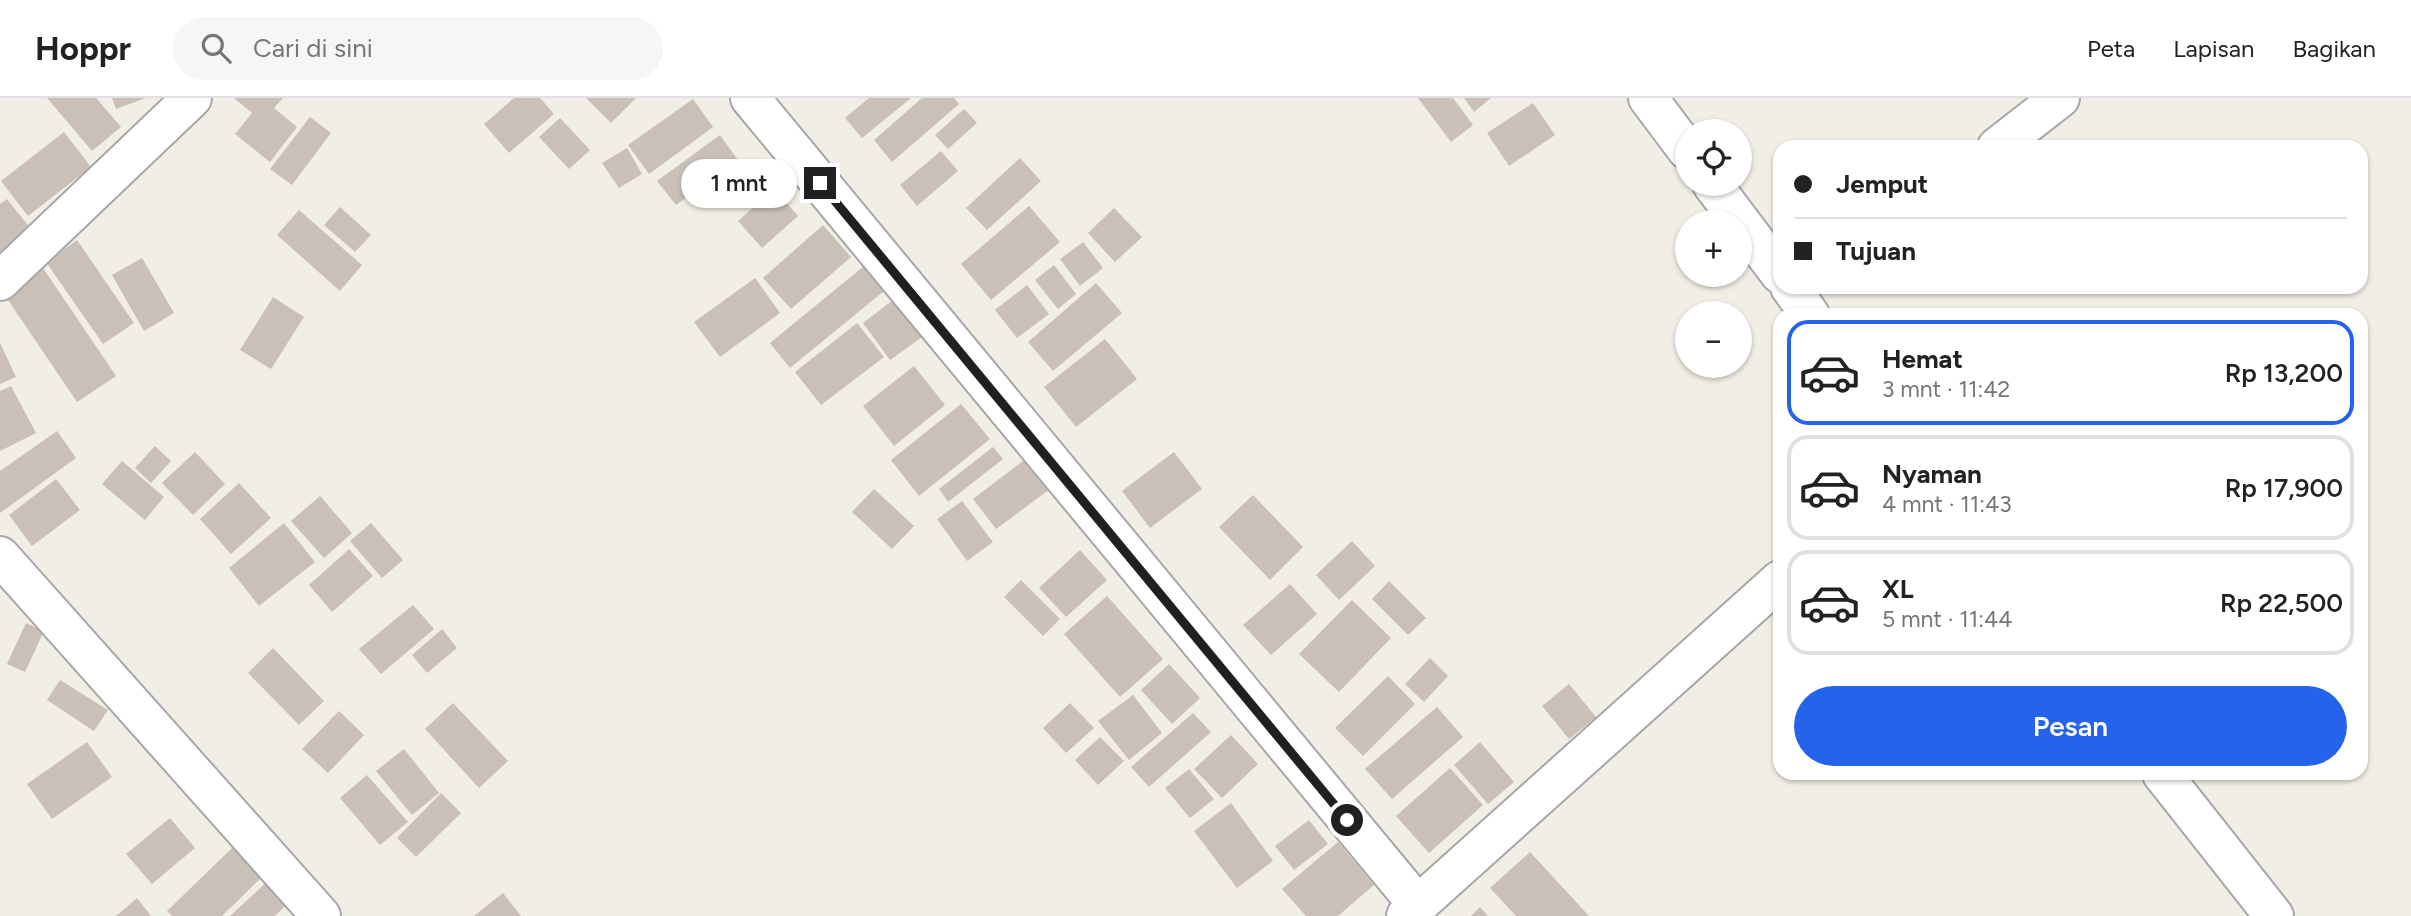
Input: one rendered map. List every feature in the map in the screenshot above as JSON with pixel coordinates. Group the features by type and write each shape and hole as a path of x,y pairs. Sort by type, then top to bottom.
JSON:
{"street":[{"path":"0,281 192,98"},
{"path":"750,98 1412,911 1773,586"},
{"path":"1648,98 1675,134"},
{"path":"2006,140 2060,98"},
{"path":"1722,196 1773,260"},
{"path":"0,556 321,916"},
{"path":"2167,780 2274,916"}],"building":[{"path":"47,98 96,98 121,127 92,151"},
{"path":"112,98 146,98 116,109"},
{"path":"234,98 283,98 274,108 297,127 270,162 235,134 252,113"},
{"path":"514,98 540,98 554,114 509,153 484,124"},
{"path":"586,98 636,98 611,123"},
{"path":"869,98 911,98 862,138 845,118"},
{"path":"922,98 954,98 959,104 892,162 874,140"},
{"path":"1418,98 1453,98 1473,125 1451,142"},
{"path":"1464,98 1491,98 1474,112"},
{"path":"693,99 713,127 649,174 628,145"},
{"path":"1533,103 1555,135 1509,166 1487,133"},
{"path":"964,109 977,123 948,149 935,135"},
{"path":"310,117 331,133 292,185 270,169"},
{"path":"560,118 590,150 569,169 539,137"},
{"path":"64,132 91,167 28,216 1,181"},
{"path":"720,135 738,160 676,205 657,181"},
{"path":"627,148 642,174 619,188 602,163"},
{"path":"941,151 958,171 917,206 900,185"},
{"path":"1020,158 1041,181 987,230 966,208"},
{"path":"774,189 798,216 762,248 738,221"},
{"path":"7,199 30,228 0,252 0,204"},
{"path":"1029,206 1060,242 991,300 961,264"},
{"path":"340,207 371,235 355,252 324,225"},
{"path":"1114,208 1142,237 1115,262 1088,233"},
{"path":"299,210 362,265 340,291 277,235"},
{"path":"823,225 851,257 791,309 763,278"},
{"path":"77,240 134,323 103,344 46,262"},
{"path":"1083,242 1103,268 1080,286 1060,259"},
{"path":"142,258 174,313 144,331 112,275"},
{"path":"1054,265 1076,294 1058,309 1035,280"},
{"path":"864,266 884,291 790,368 770,343"},
{"path":"43,268 116,376 77,402 4,294"},
{"path":"755,278 780,313 720,357 694,322"},
{"path":"1096,283 1122,313 1053,371 1028,342"},
{"path":"1027,285 1049,314 1017,338 995,310"},
{"path":"273,297 304,317 271,369 240,350"},
{"path":"897,297 925,335 890,360 863,323"},
{"path":"857,323 884,357 821,405 795,372"},
{"path":"1105,339 1137,379 1076,427 1044,387"},
{"path":"0,343 16,377 0,384"},
{"path":"914,366 945,405 894,446 863,406"},
{"path":"11,386 36,433 0,451 0,391"},
{"path":"961,404 990,439 919,496 891,460"},
{"path":"57,431 76,458 0,513 0,471"},
{"path":"155,446 171,461 151,483 135,468"},
{"path":"993,447 1003,459 948,502 939,489"},
{"path":"195,452 225,484 193,515 162,483"},
{"path":"1174,452 1202,489 1150,528 1122,491"},
{"path":"1027,458 1050,489 996,529 973,499"},
{"path":"122,461 164,497 145,520 102,484"},
{"path":"56,479 80,510 32,546 9,515"},
{"path":"239,483 271,518 231,554 200,519"},
{"path":"874,489 914,526 892,549 852,512"},
{"path":"1253,495 1303,547 1270,580 1219,527"},
{"path":"320,496 352,533 324,558 291,521"},
{"path":"962,501 993,542 967,561 937,519"},
{"path":"284,523 315,562 259,606 229,568"},
{"path":"371,523 403,560 382,578 350,541"},
{"path":"1352,541 1375,566 1339,600 1316,575"},
{"path":"349,549 373,576 332,612 309,585"},
{"path":"1080,550 1107,580 1066,617 1039,588"},
{"path":"1021,580 1060,619 1043,636 1004,597"},
{"path":"1389,581 1426,618 1408,635 1372,599"},
{"path":"1290,584 1317,614 1271,655 1243,625"},
{"path":"1107,596 1163,659 1120,697 1064,634"},
{"path":"1352,600 1391,638 1339,692 1299,654"},
{"path":"413,605 434,629 381,674 359,649"},
{"path":"26,623 44,631 25,672 7,664"},
{"path":"442,629 457,648 427,673 412,655"},
{"path":"273,648 324,701 299,725 248,673"},
{"path":"1430,658 1448,676 1424,702 1405,684"},
{"path":"1169,664 1200,698 1172,724 1141,690"},
{"path":"1388,676 1415,704 1363,756 1335,728"},
{"path":"60,680 108,710 94,731 47,700"},
{"path":"1569,684 1596,717 1569,739 1542,706"},
{"path":"1133,695 1162,733 1129,760 1098,721"},
{"path":"453,703 508,761 479,788 425,729"},
{"path":"1070,703 1094,728 1066,753 1043,728"},
{"path":"1437,707 1463,737 1392,799 1365,769"},
{"path":"339,711 364,735 328,773 302,749"},
{"path":"1193,713 1211,732 1149,787 1131,767"},
{"path":"1231,735 1258,764 1222,798 1194,769"},
{"path":"1100,737 1124,761 1098,785 1075,760"},
{"path":"87,742 112,777 52,819 27,784"},
{"path":"1480,742 1514,782 1488,804 1454,765"},
{"path":"404,749 439,793 412,815 376,771"},
{"path":"1450,768 1483,805 1429,853 1396,816"},
{"path":"1189,769 1214,799 1190,818 1165,788"},
{"path":"367,775 408,822 380,845 340,798"},
{"path":"441,793 461,813 416,857 397,838"},
{"path":"1231,803 1273,861 1237,888 1194,831"},
{"path":"170,818 195,848 152,884 126,854"},
{"path":"1309,820 1328,844 1294,870 1275,846"},
{"path":"1338,842 1374,885 1338,916 1306,916 1282,889"},
{"path":"233,847 262,877 222,916 172,916 167,911"},
{"path":"1530,852 1589,916 1516,916 1490,888"},
{"path":"269,880 289,902 275,916 230,916"},
{"path":"503,893 521,916 474,916"},
{"path":"137,898 151,916 116,916"},
{"path":"1480,907 1488,916 1471,916"}],"route":[{"path":"820,183 1347,820"}]}
